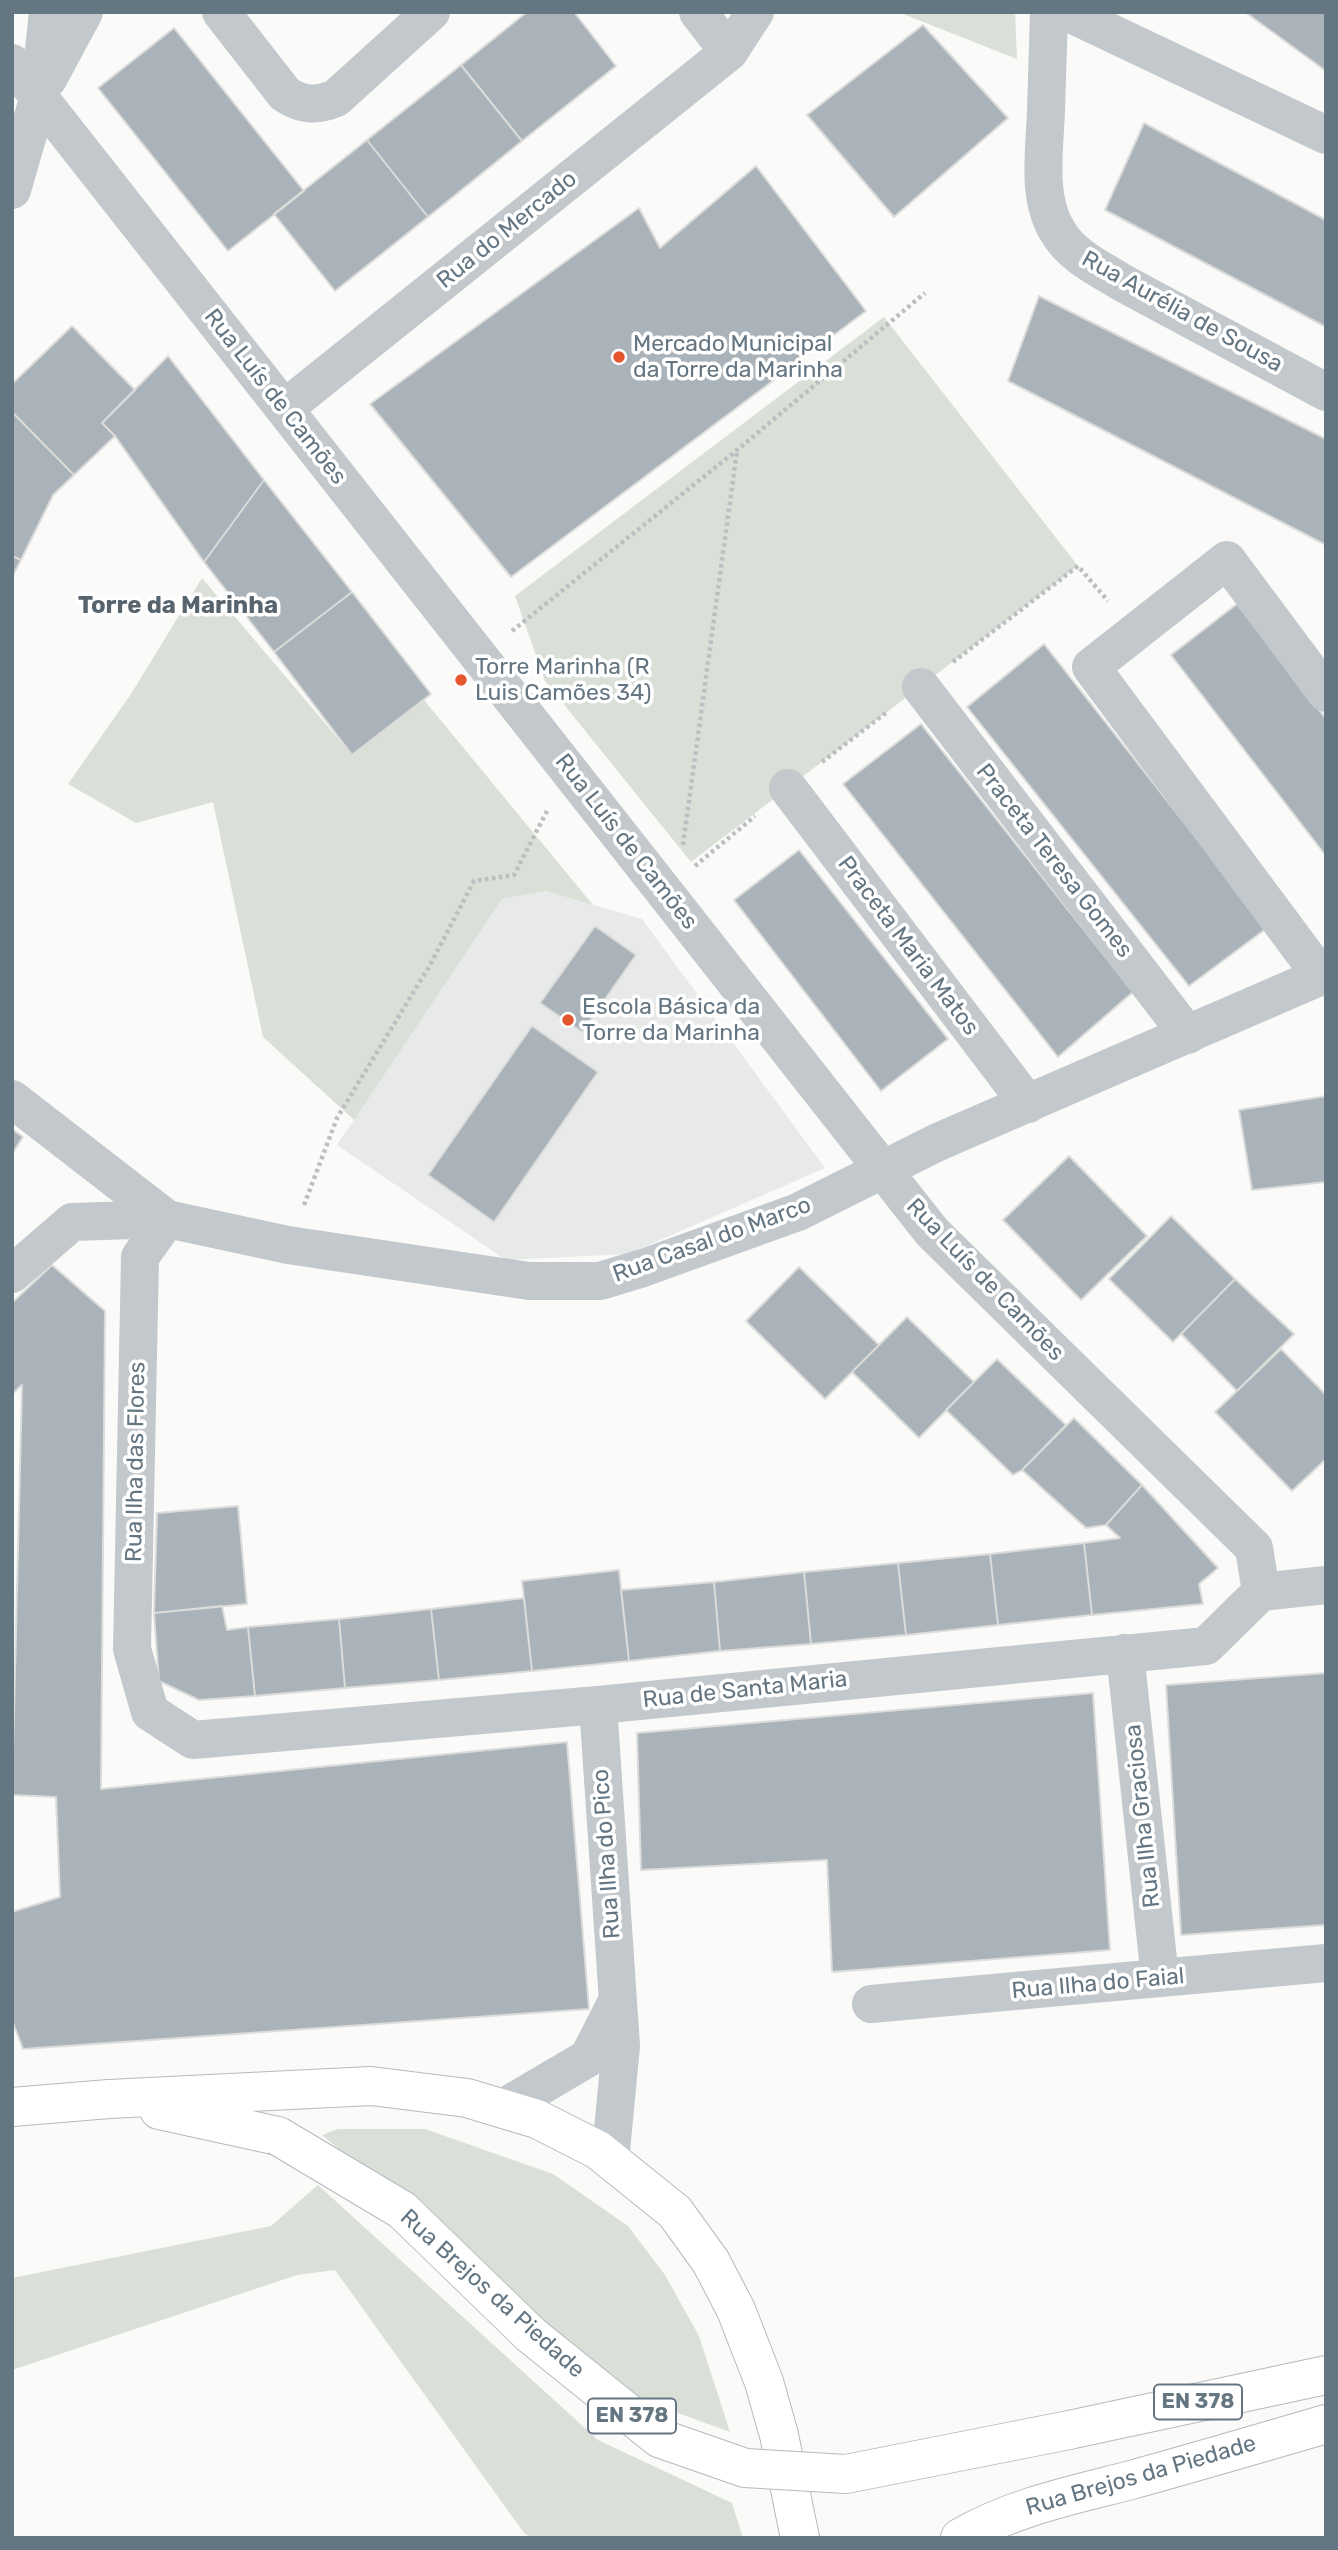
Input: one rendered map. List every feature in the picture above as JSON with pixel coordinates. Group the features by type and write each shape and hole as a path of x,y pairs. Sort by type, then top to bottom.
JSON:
{"main road":[{"name":"EN 378","path":"12,2107 371,2085 467,2098 503,2108 537,2119 598,2150 675,2212 711,2262 736,2310 764,2382 779,2435 800,2538"},
{"name":"Rua Brejos da Piedade","path":"109,2099 278,2136 402,2210 531,2335 659,2438 745,2468 846,2474 1326,2375"},
{"name":"Rua Brejos da Piedade","path":"960,2538 985,2523 1023,2509 1326,2424"}],"street":[{"path":"12,190 39,96 48,12"},
{"path":"39,96 85,12"},
{"path":"221,12 285,94 297,102 312,105 336,98 432,12"},
{"path":"698,12 729,52"},
{"name":"Rua do Mercado","path":"285,408 729,52 755,12"},
{"name":"Rua Aurélia de Sousa","path":"1049,12 1045,179 1051,217 1058,233 1072,250 1088,262 1326,392"},
{"path":"1068,12 1326,135"},
{"name":"Rua Luís de Camões","path":"12,63 568,769 680,898 932,1232 1254,1548 1261,1592"},
{"path":"1323,975 1091,667 1227,560 1326,693"},
{"name":"Praceta Teresa Gomes","path":"921,687 1188,1035"},
{"name":"Praceta Maria Matos","path":"788,788 1028,1104"},
{"name":"Rua Casal do Marco","path":"12,1099 167,1219 288,1245 529,1281 600,1281 798,1212 938,1142 1323,975"},
{"path":"12,1274 72,1222 167,1219"},
{"name":"Rua Ilha das Flores","path":"150,1712 132,1649 140,1257 167,1219"},
{"path":"1261,1592 1326,1585"},
{"name":"Rua de Santa Maria","path":"150,1712 193,1740 598,1705 1206,1646 1261,1592"},
{"name":"Rua Ilha Graciosa","path":"1125,1653 1160,1978"},
{"name":"Rua Ilha do Pico","path":"598,1705 621,2046 610,2161"},
{"name":"Rua Ilha do Faial","path":"870,2004 1326,1963"},
{"path":"503,2108 587,2058 616,2003"}],"path":[{"path":"484,662 507,635 737,450 925,293"},
{"path":"680,898 737,450"},
{"path":"680,898 788,788 1078,566"},
{"path":"288,1245 337,1118 430,965 474,881 514,875 568,769"}],"shaded area":[{"path":"898,12 1015,12 1017,59"},
{"path":"884,317 1078,566 691,862 545,681 515,596"},
{"path":"202,578 352,755 424,700 593,905 546,891 502,899 354,1120 263,1037 213,802 136,823 68,784 131,694"},
{"name":"Escola Básica da Torre da Marinha","path":"546,891 642,919 825,1168 628,1254 506,1260 337,1145 502,899"},
{"path":"338,2129 425,2129 553,2174 628,2226 665,2275 699,2336 730,2432 634,2397 322,2135"},
{"path":"318,2185 598,2440 732,2503 743,2538 532,2538 524,2533 335,2270 297,2275 12,2370 12,2278 271,2226"}],"building":[{"path":"527,12 574,12 616,66 522,141 461,65"},
{"path":"1245,12 1326,12 1326,71"},
{"path":"923,25 1008,118 894,217 807,115"},
{"path":"174,28 304,191 228,251 98,88"},
{"path":"461,65 522,141 428,217 367,140"},
{"path":"1144,123 1326,220 1326,327 1105,210"},
{"path":"367,140 428,217 335,291 274,214"},
{"name":"Mercado Municipal da Torre da Marinha","path":"756,166 866,311 511,577 370,404 639,208 660,248"},
{"path":"1039,296 1326,439 1326,545 1008,381"},
{"path":"72,326 135,390 102,423 115,436 74,475 12,412 12,384"},
{"path":"168,356 264,480 204,562 115,436 102,423"},
{"path":"12,412 74,475 53,495 21,560 12,556"},
{"path":"264,480 352,592 274,652 204,562"},
{"path":"12,556 21,560 12,577"},
{"path":"352,592 431,694 352,755 274,652"},
{"path":"1237,604 1326,719 1326,856 1171,655"},
{"path":"1044,644 1267,928 1189,986 967,707"},
{"path":"921,724 1133,992 1058,1057 843,784"},
{"path":"799,850 948,1039 881,1091 734,900"},
{"path":"595,926 636,955 582,1032 540,1003"},
{"path":"532,1026 598,1072 494,1222 428,1175"},
{"path":"1326,1096 1326,1182 1252,1190 1239,1110"},
{"path":"12,1129 23,1137 12,1154"},
{"path":"1069,1156 1147,1236 1081,1300 1003,1220"},
{"path":"1171,1216 1235,1279 1173,1342 1109,1279"},
{"path":"52,1265 105,1311 101,1789 567,1742 589,2009 23,2049 12,2020 12,1912 60,1897 56,1797 12,1795 22,1385 12,1394 12,1303"},
{"path":"799,1267 879,1345 825,1399 746,1321"},
{"path":"1235,1279 1294,1334 1237,1391 1181,1334"},
{"path":"907,1317 974,1382 919,1438 852,1372"},
{"path":"1281,1349 1326,1395 1326,1459 1292,1491 1215,1412"},
{"path":"997,1359 1066,1425 1022,1470 1013,1475 946,1410"},
{"path":"1074,1418 1142,1485 1106,1525 1086,1528 1022,1470"},
{"path":"1142,1485 1218,1568 1199,1584 1203,1604 1092,1615 1084,1543 1120,1538 1106,1525"},
{"path":"238,1506 247,1604 154,1613 157,1513"},
{"path":"1084,1543 1092,1615 998,1625 990,1554"},
{"path":"990,1554 998,1625 906,1635 898,1563"},
{"path":"898,1563 906,1635 811,1644 804,1572"},
{"path":"619,1570 629,1661 532,1671 522,1581"},
{"path":"804,1572 811,1644 720,1651 714,1582"},
{"path":"714,1582 720,1651 629,1661 621,1590"},
{"path":"524,1598 532,1671 439,1680 431,1609"},
{"path":"222,1606 227,1630 248,1627 255,1696 199,1700 159,1681 154,1613"},
{"path":"431,1609 439,1680 345,1688 339,1619"},
{"path":"339,1619 345,1688 255,1696 248,1627"},
{"path":"1326,1673 1326,1925 1181,1935 1166,1685"},
{"path":"1093,1693 1110,1950 832,1972 827,1860 641,1870 637,1733"}],"place":[{"name":"Mercado Municipal da Torre da Marinha","path":"619,357"},
{"name":"Torre Marinha (R Luis Camões 34)","path":"461,680"},
{"name":"Escola Básica da Torre da Marinha","path":"568,1020"}],"district":[{"name":"Torre da Marinha","path":"178,606"}]}
